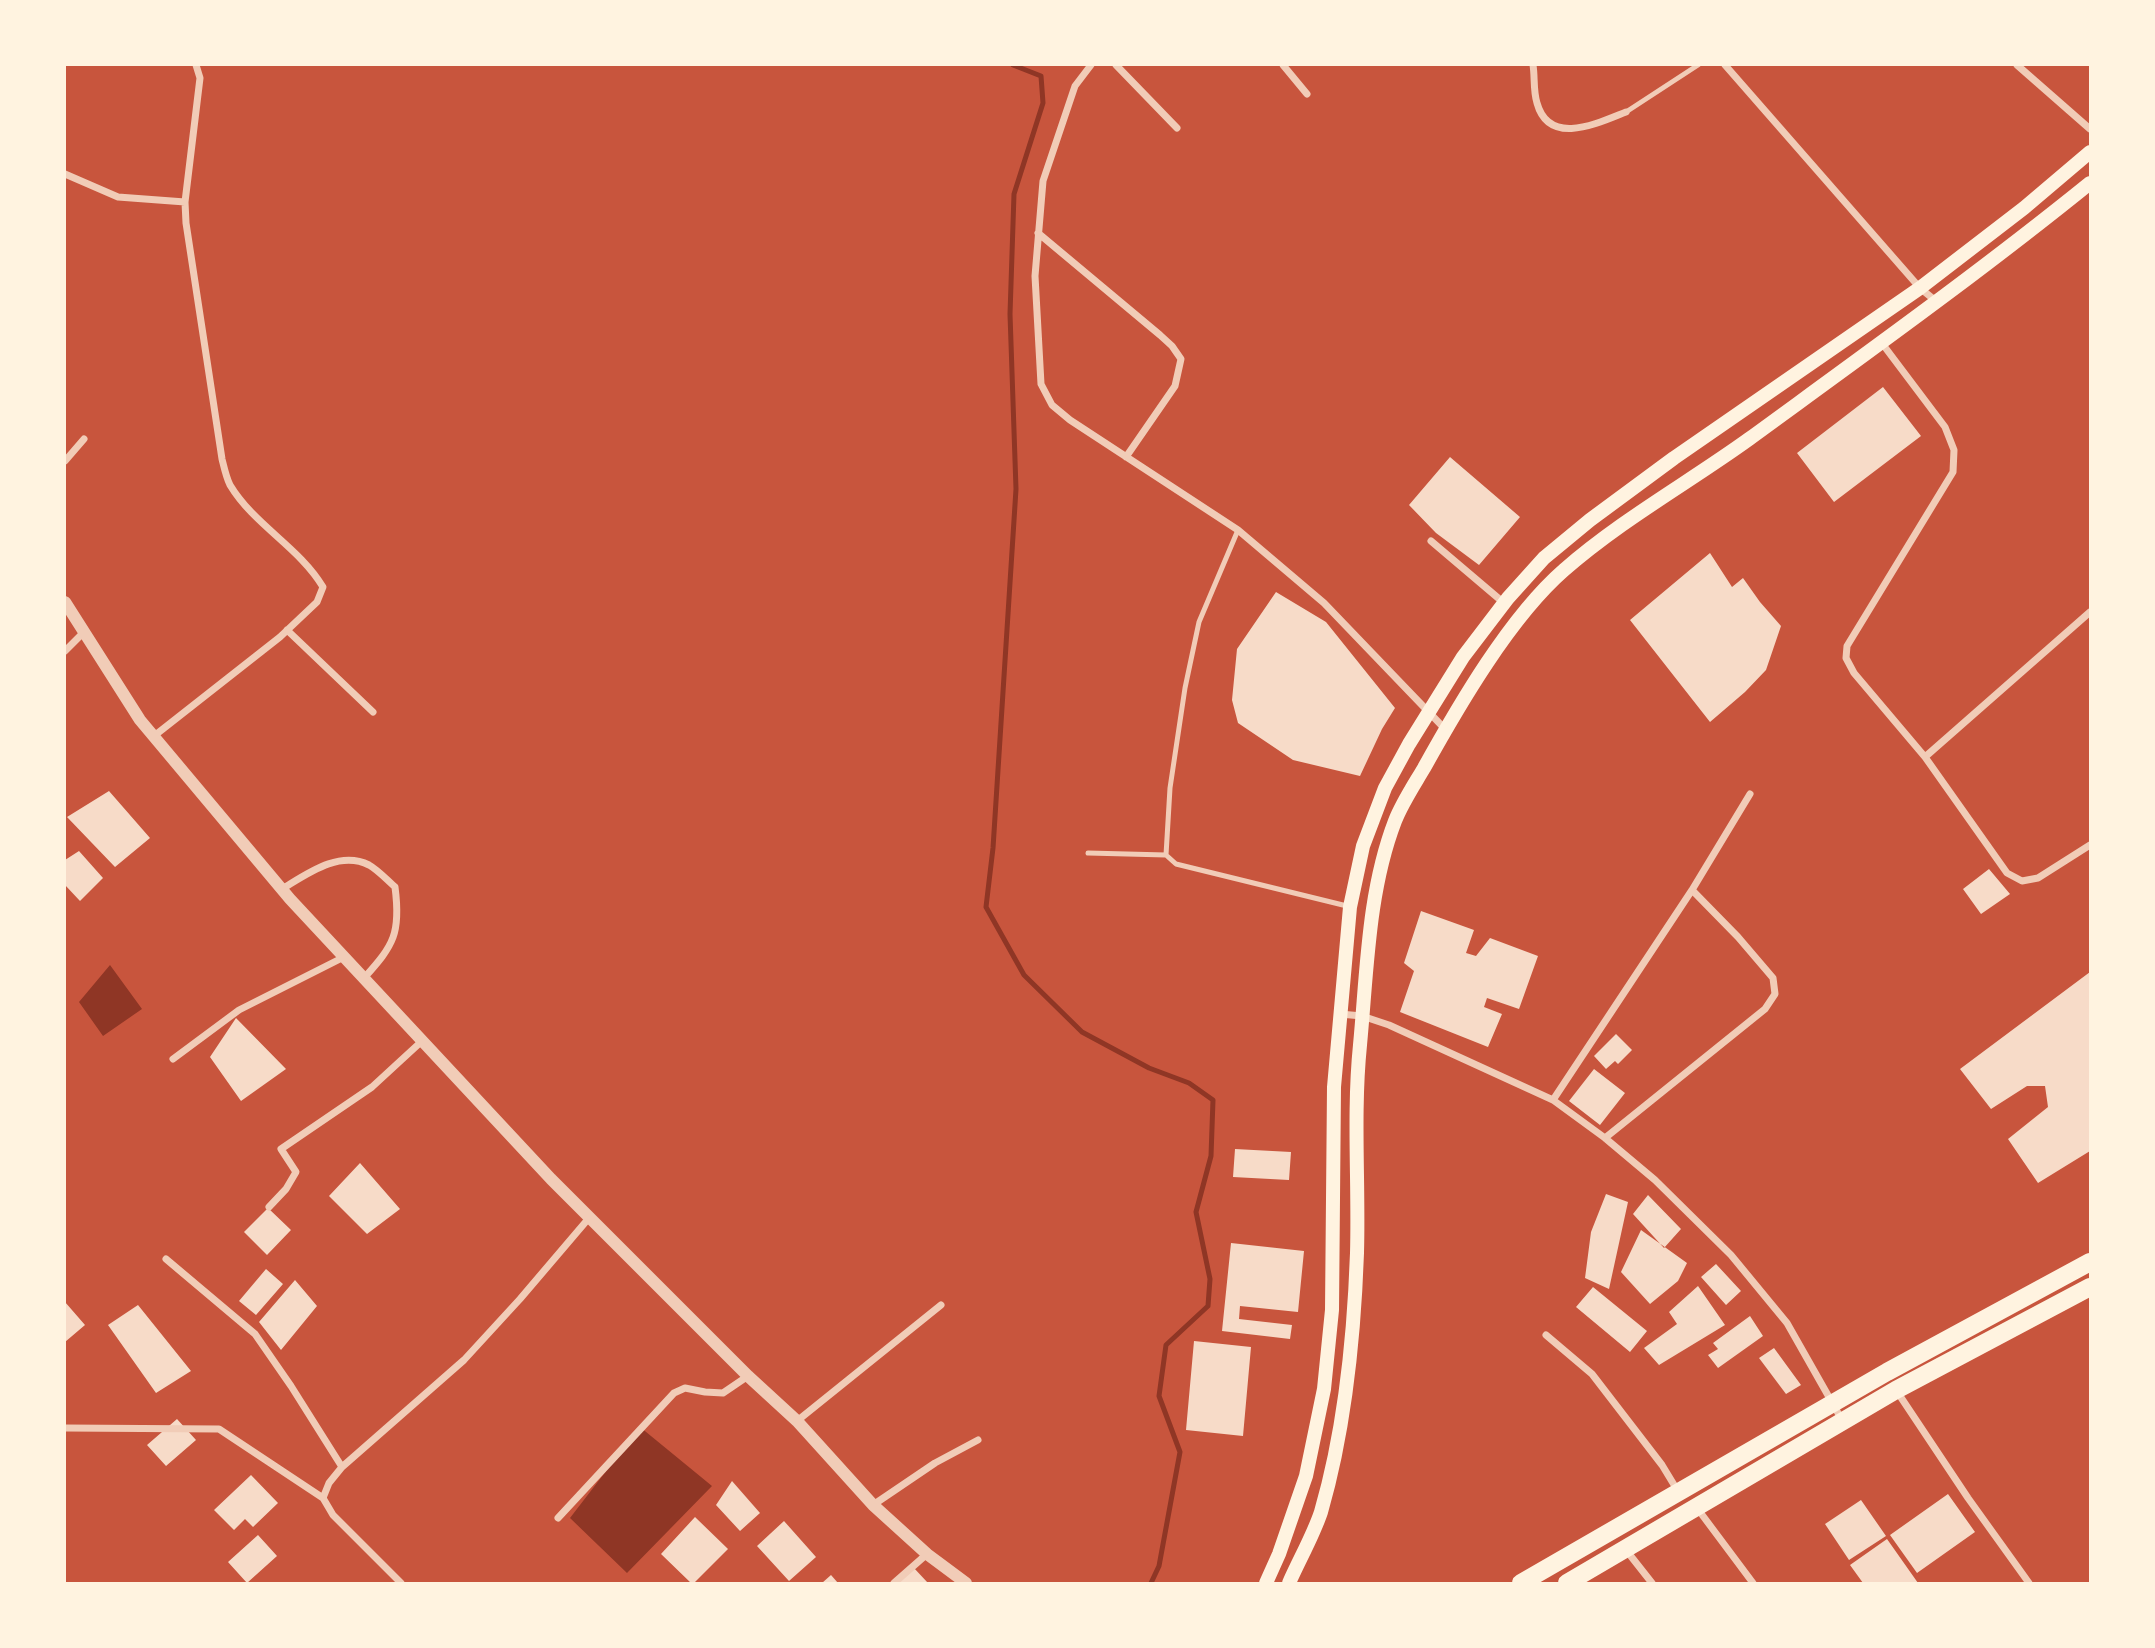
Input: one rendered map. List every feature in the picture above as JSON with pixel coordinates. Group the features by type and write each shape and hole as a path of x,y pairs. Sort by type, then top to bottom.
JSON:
{"main road":[{"path":"1266,1583 1307,1476 1324,1389 1332,1310 1334,1087 1350,907 1363,846 1385,788 1462,657 1504,603 1544,558 1674,458 1920,288 2024,208 2090,152"},
{"path":"1289,1583 1320,1515 1347,1374 1357,1255 1359,1055 1371,933 1381,870 1395,819 1446,729 1523,615 1562,571 1937,303 2090,183"},
{"path":"1521,1583 2041,1286 2090,1262"},
{"path":"1567,1583 1896,1390 2090,1287"}],"street":[{"path":"154,736 287,630 317,602 323,587 314,572 257,520 229,484 222,458 186,223 185,202 200,78 196,65"},
{"path":"1091,65 1076,86 1043,181 1035,276 1041,384 1052,405 1070,420 1238,530 1324,604 1446,729"},
{"path":"1116,65 1177,128"},
{"path":"1283,65 1307,94"},
{"path":"1533,65 1537,105 1548,120 1561,128 1585,128 1626,112"},
{"path":"1725,65 1920,288 1937,303"},
{"path":"2017,65 2090,129"},
{"path":"65,174 118,197 185,202"},
{"path":"1038,233 1160,335 1181,359 1175,386 1126,457"},
{"path":"1881,342 1945,427 1954,450 1953,472 1847,646 1846,658 1854,673 1925,757 2007,873 2022,881 2038,878 2090,845"},
{"path":"65,461 84,439"},
{"path":"1431,541 1504,603"},
{"path":"65,602 140,720 282,889 344,957 589,1217 748,1376 797,1421 873,1505 927,1554 966,1583"},
{"path":"1925,757 2090,612"},
{"path":"287,630 373,712"},
{"path":"65,651 84,632"},
{"path":"1553,1100 1692,890 1750,794"},
{"path":"282,889 322,866 346,860 369,865 395,887 398,908 394,940 364,978"},
{"path":"1605,1138 1765,1009 1775,993 1773,978 1692,890"},
{"path":"173,1059 239,1010 344,957"},
{"path":"1340,1014 1362,1016 1422,1039 1553,1100 1605,1138 1655,1180 1731,1255 1787,1323 1843,1421"},
{"path":"269,1207 286,1189 296,1172 281,1149 372,1087 422,1041"},
{"path":"323,1498 329,1483 342,1467 464,1360 589,1217"},
{"path":"166,1259 255,1334 342,1467"},
{"path":"797,1421 941,1306"},
{"path":"1546,1335 1592,1374 1662,1465 1679,1493"},
{"path":"558,1518 674,1393 685,1388 723,1393 748,1376"},
{"path":"1896,1390 2029,1583"},
{"path":"65,1428 219,1429 323,1498 333,1515 401,1583"},
{"path":"873,1505 935,1463 978,1440"},
{"path":"1696,1508 1753,1583"},
{"path":"1625,1550 1652,1583"},
{"path":"894,1583 927,1554"}],"lane":[{"path":"1626,112 1698,65"},
{"path":"1238,530 1196,635 1170,788 1166,855 1170,860 1184,866 1350,907"},
{"path":"1088,853 1166,855"}],"shaded area":[{"path":"110,965 142,1009 103,1036 79,1002"},
{"path":"640,1427 712,1486 627,1573 570,1518"}],"building":[{"path":"1883,387 1921,436 1834,502 1797,453"},
{"path":"1450,457 1520,517 1479,565 1436,533 1409,505"},
{"path":"1710,553 1732,587 1743,578 1781,626 1766,670 1710,722 1630,620"},
{"path":"1276,592 1326,622 1395,708 1360,776 1293,760 1238,723 1232,700 1237,649"},
{"path":"109,791 150,838 115,867 67,817"},
{"path":"79,851 103,878 80,901 65,885 65,860"},
{"path":"1989,869 2010,894 1981,914 1963,889"},
{"path":"1421,911 1474,930 1466,953 1476,956 1490,938 1538,956 1519,1009 1487,998 1484,1007 1502,1014 1488,1047 1400,1012 1414,971 1404,963"},
{"path":"2090,972 2090,1151 2038,1183 2008,1139 2048,1107 2045,1086 2027,1086 1991,1109 1960,1069"},
{"path":"236,1018 286,1069 241,1101 210,1057"},
{"path":"1616,1034 1632,1050 1618,1064 1615,1061 1606,1069 1594,1056"},
{"path":"1594,1069 1625,1093 1600,1125 1569,1101"},
{"path":"1235,1149 1291,1152 1289,1180 1233,1177"},
{"path":"360,1163 400,1209 367,1234 329,1196"},
{"path":"1606,1194 1628,1202 1609,1289 1585,1278 1591,1232"},
{"path":"1648,1195 1681,1229 1664,1248 1633,1214"},
{"path":"268,1208 291,1230 267,1255 244,1232"},
{"path":"1641,1230 1687,1263 1678,1281 1650,1304 1621,1272"},
{"path":"1231,1243 1304,1251 1298,1312 1240,1306 1239,1319 1292,1325 1290,1339 1222,1331"},
{"path":"1716,1264 1741,1291 1726,1305 1701,1277"},
{"path":"266,1269 283,1284 256,1315 239,1301"},
{"path":"295,1280 317,1306 281,1350 259,1322"},
{"path":"1698,1286 1725,1325 1659,1365 1644,1348 1677,1324 1669,1312"},
{"path":"1593,1287 1647,1331 1630,1352 1576,1307"},
{"path":"65,1302 85,1325 65,1342"},
{"path":"138,1305 191,1371 156,1393 108,1325"},
{"path":"1750,1316 1763,1336 1718,1368 1708,1355 1718,1349 1713,1343"},
{"path":"1194,1341 1251,1347 1243,1436 1186,1430"},
{"path":"1774,1348 1801,1385 1786,1394 1759,1358"},
{"path":"177,1419 196,1440 166,1466 147,1445"},
{"path":"251,1475 278,1503 253,1527 245,1519 234,1530 214,1510"},
{"path":"732,1481 760,1513 740,1531 716,1505"},
{"path":"1948,1494 1975,1532 1917,1573 1890,1535"},
{"path":"1861,1500 1886,1536 1849,1560 1825,1524"},
{"path":"695,1517 728,1549 691,1583 661,1554"},
{"path":"784,1521 816,1557 789,1581 757,1546"},
{"path":"258,1535 277,1556 247,1583 228,1562"},
{"path":"1887,1539 1918,1583 1863,1583 1850,1565"},
{"path":"913,1567 928,1583 896,1583"},
{"path":"831,1575 838,1583 822,1583"}],"waterway":[{"path":"1013,65 1041,76 1043,103 1014,194 1010,314 1016,489 993,848 986,907 1024,975 1082,1032 1149,1068 1189,1083 1213,1100 1211,1156 1196,1212 1210,1279 1208,1306 1166,1345 1159,1396 1180,1452 1159,1566 1151,1583"}]}
